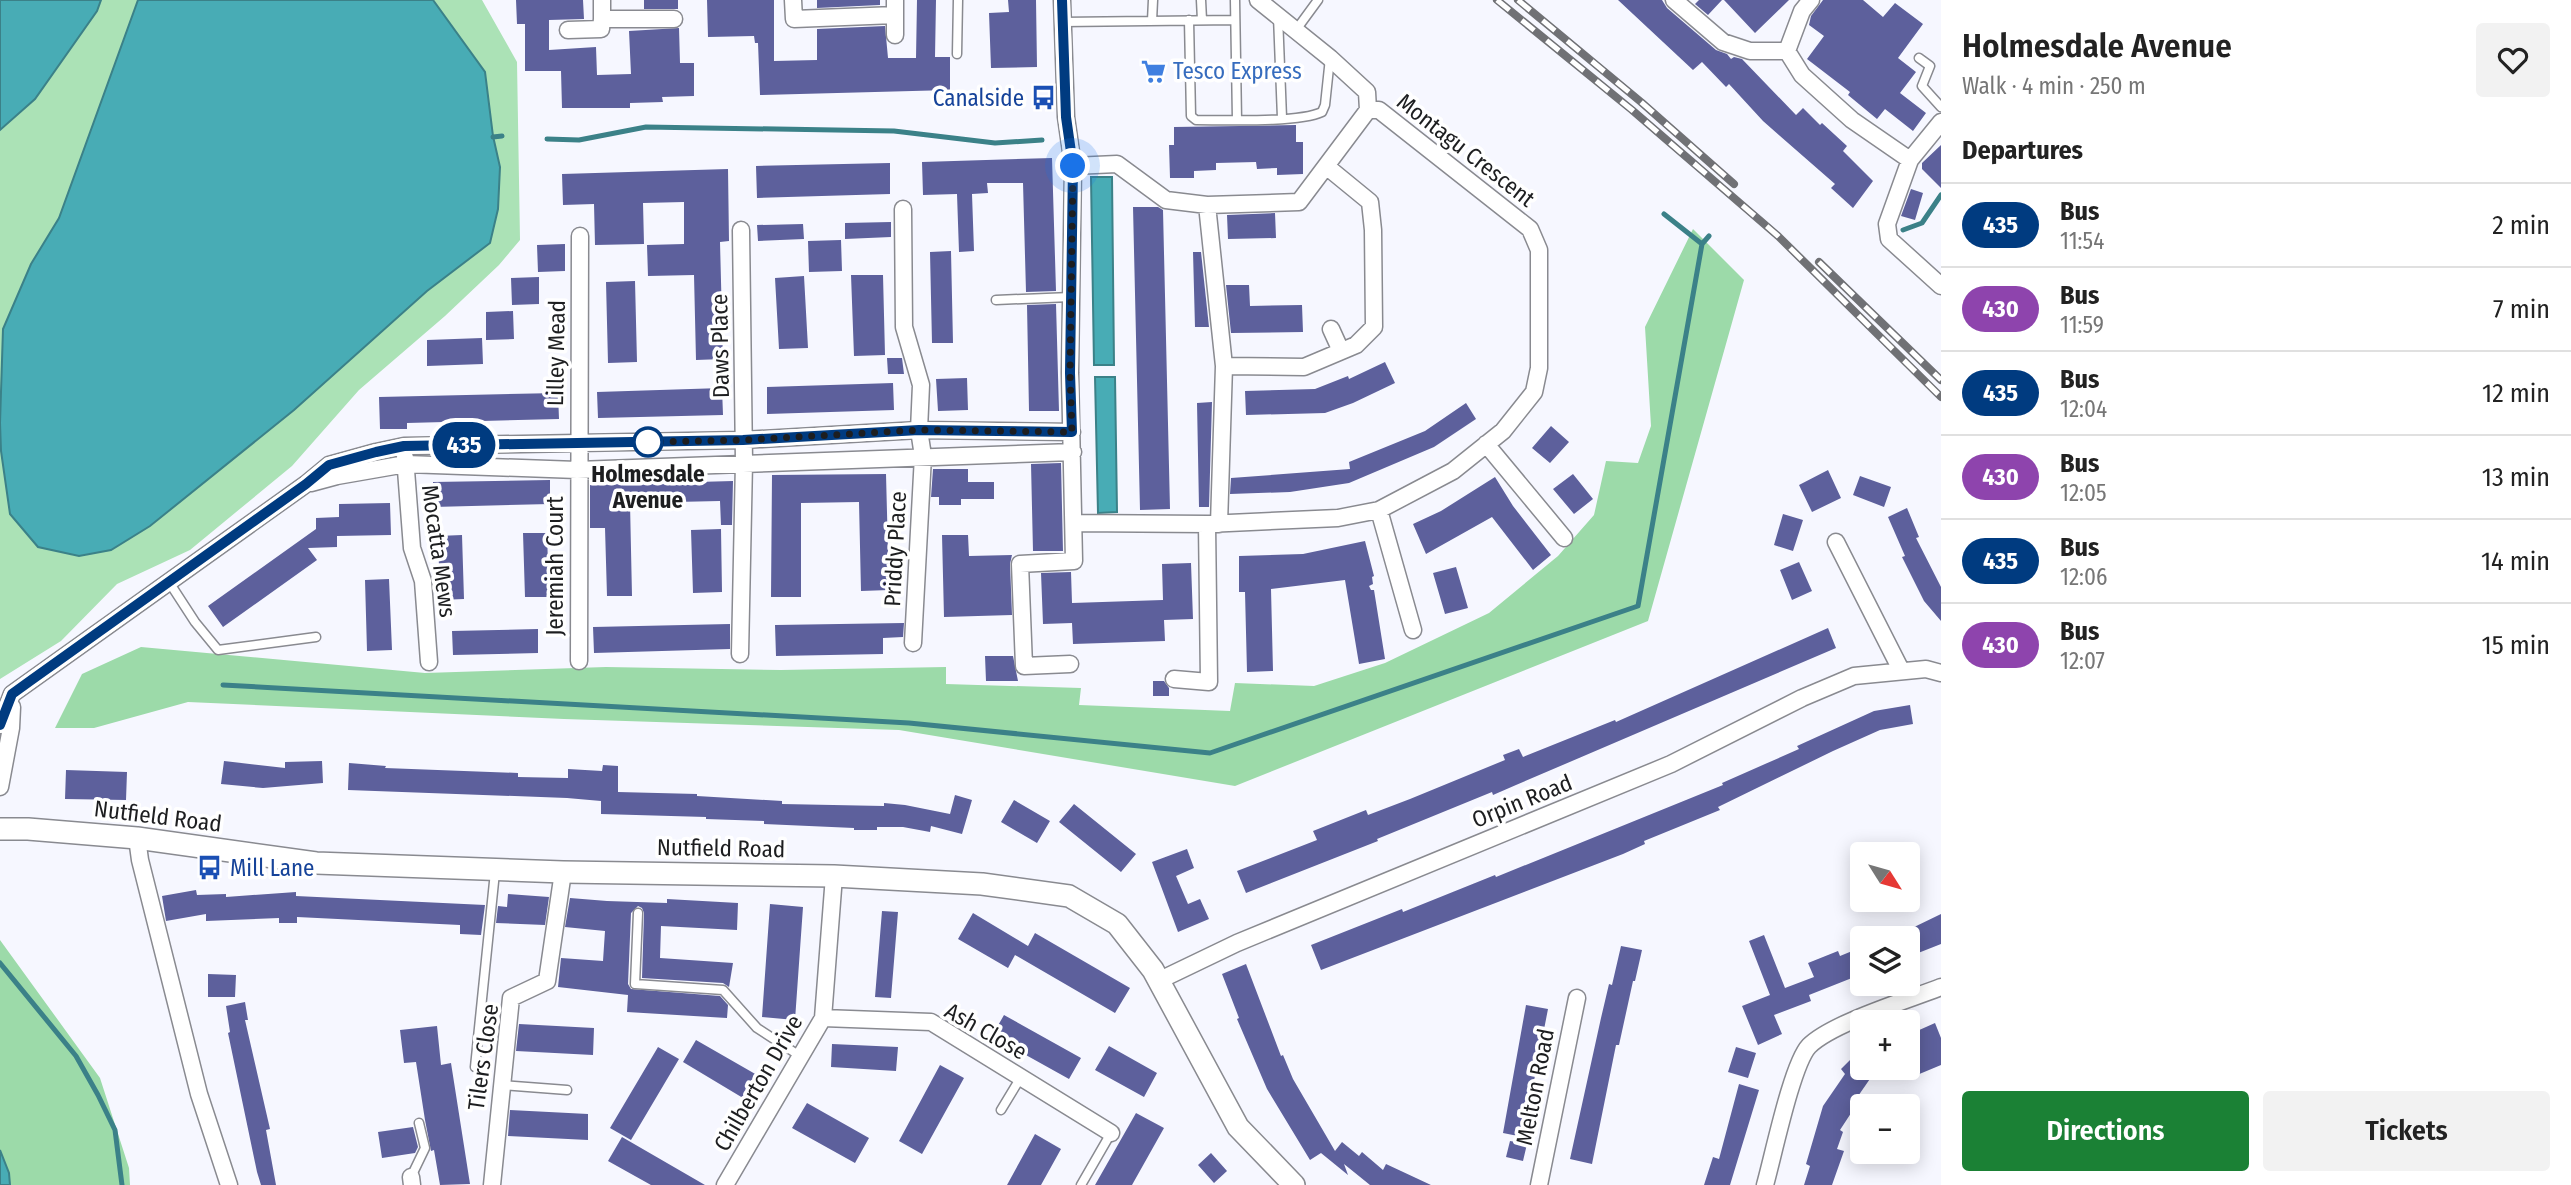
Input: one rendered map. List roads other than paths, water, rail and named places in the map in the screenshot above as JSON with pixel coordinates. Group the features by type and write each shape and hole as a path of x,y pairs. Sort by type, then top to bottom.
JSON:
{"street":[{"path":"568,30 601,29 602,0"},
{"path":"793,0 794,19 895,8 895,35"},
{"path":"1062,0 1066,117 1073,166 1071,297 1074,561 1020,564 1024,666 1070,664"},
{"path":"1674,0 1723,42 1750,51 1787,51"},
{"path":"1787,51 1802,11 1811,0"},
{"path":"1073,166 1117,164 1166,200 1207,205 1299,202 1368,110 1367,92 1262,1"},
{"path":"602,19 674,19"},
{"path":"1787,51 1802,75 1842,111 1910,160"},
{"name":"Montagu Crescent","path":"1213,524 1338,518 1379,510 1453,471 1503,431 1534,392 1539,368 1539,250 1536,239 1530,229 1378,110 1368,110"},
{"path":"1941,122 1910,160 1887,224 1889,239 1941,286"},
{"path":"1224,366 1304,367 1348,348 1374,327 1370,202 1326,166"},
{"path":"1174,679 1209,682 1213,524 1224,366 1207,205"},
{"name":"Priddy Place","path":"903,209 904,327 922,385 919,430 923,456 913,643"},
{"name":"Daws Place","path":"740,654 744,462 741,230"},
{"name":"Lilley Mead","path":"578,470 580,236"},
{"path":"1331,329 1348,348"},
{"path":"0,725 12,694 329,465 376,452 404,446 743,440 919,430 1072,432"},
{"path":"1486,444 1564,538"},
{"name":"Mocatta Mews","path":"404,446 412,548 424,580 429,662"},
{"path":"306,484 406,464 578,470 744,462 1073,453"},
{"name":"Jeremiah Court","path":"578,470 579,661"},
{"path":"1379,510 1413,630"},
{"path":"1074,523 1213,524"},
{"path":"1836,542 1901,670"},
{"name":"Orpin Road","path":"1160,980 1271,929 1671,764 1802,698 1854,676 1926,669 1941,673"},
{"path":"0,786 11,728 12,694"},
{"name":"Nutfield Road","path":"0,830 28,829 137,838 316,863 563,872 834,876 982,884 1069,896 1117,924 1160,980 1238,1127 1293,1185"},
{"path":"137,838 140,860 199,1094 229,1185"},
{"name":"Tilers Close","path":"492,1185 510,998 547,981 563,872"},
{"name":"Chilberton Drive","path":"725,1185 823,1018 834,876"},
{"path":"1765,1185 1794,1076 1806,1048 1825,1033 1941,987"},
{"name":"Melton Road","path":"1539,1185 1577,998"},
{"name":"Ash Close","path":"823,1018 931,1022 1111,1133"}],"lane":[{"path":"957,54 958,0"},
{"path":"1152,20 1153,0"},
{"path":"1201,0 1202,20"},
{"path":"1235,0 1237,120"},
{"path":"1296,30 1318,0"},
{"path":"1278,16 1282,118"},
{"path":"1189,20 1191,116 1196,120 1282,118 1316,114 1322,111 1330,58"},
{"path":"1062,22 1235,20"},
{"path":"1919,58 1930,66 1922,86 1941,107"},
{"path":"996,300 1071,297"},
{"path":"169,582 218,650 316,637"},
{"path":"475,1067 495,869"},
{"path":"638,913 635,984 723,990 757,1028 800,1056"},
{"path":"1001,1110 1021,1077"},
{"path":"501,1085 567,1090"},
{"path":"412,1181 425,1148 419,1123"},
{"path":"1082,1185 1111,1133"}],"water":[{"path":"0,0 101,0 97,11 35,99 0,130"},
{"path":"138,0 433,0 485,72 500,167 498,209 490,243 427,291 294,410 150,526 111,550 79,556 38,547 10,514 1,451 3,329 31,264 59,218"},
{"path":"1091,177 1112,177 1114,365 1094,365"},
{"path":"1095,377 1115,377 1117,512 1098,513"},
{"path":"0,1150 9,1173 10,1185 0,1185"}],"waterway":[{"path":"547,139 579,140 646,127 894,131 995,143 1042,140"},
{"path":"493,137 502,136"},
{"path":"1903,230 1922,223 1941,195"},
{"path":"1664,214 1702,244 1709,236"},
{"path":"223,685 909,723 1210,753 1638,606 1702,244"},
{"path":"0,963 76,1056 98,1095 115,1130 122,1185"}],"railway":[{"path":"1497,0 1632,110 1778,236 1941,397"},
{"path":"1518,0 1641,102 1734,184"},
{"path":"1819,262 1941,380"}],"place":[{"name":"Tesco Express","path":"1153,71"},
{"name":"Canalside","path":"1044,98"},
{"name":"Holmesdale Avenue","path":"648,442"},
{"name":"Mill Lane","path":"210,868"}]}
